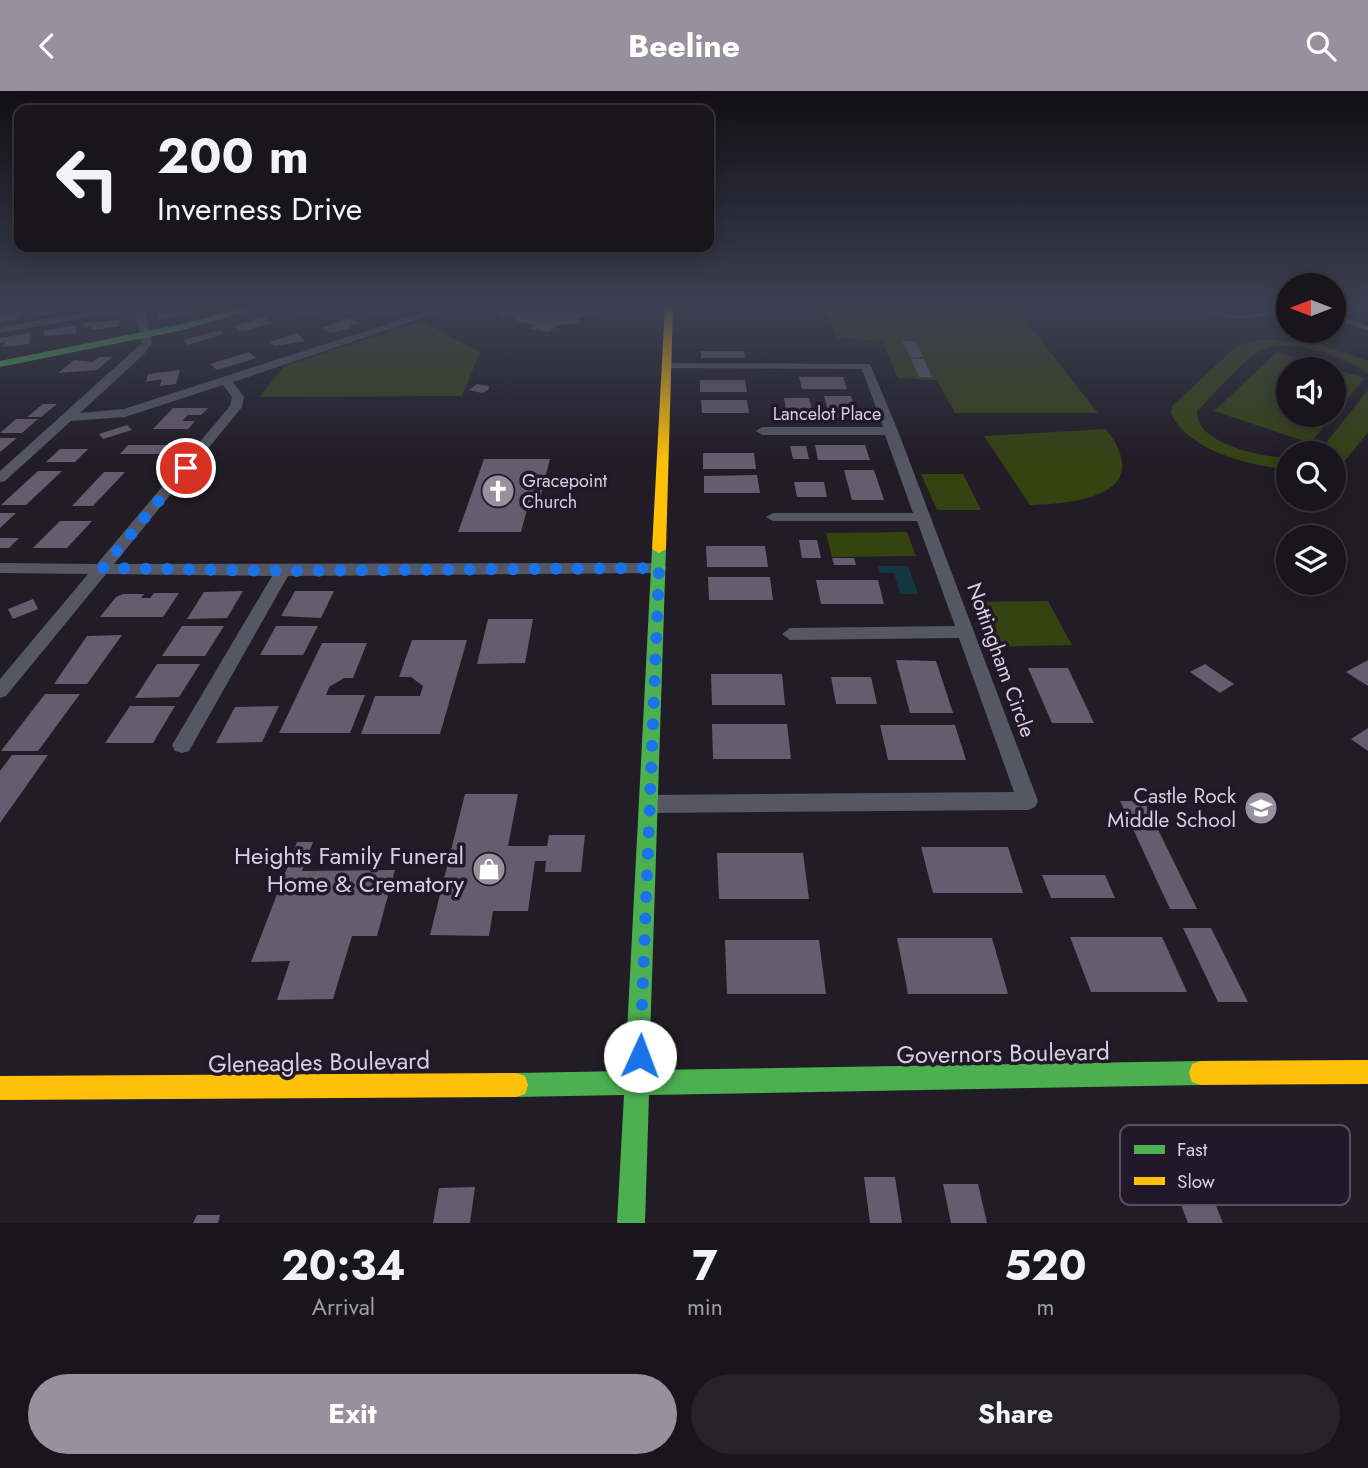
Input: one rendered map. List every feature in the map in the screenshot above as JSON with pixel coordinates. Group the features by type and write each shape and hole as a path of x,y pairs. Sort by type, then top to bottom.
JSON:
{"main road":[{"path":"0,364 31,358"},
{"path":"631,1223 639,1084 667,358"},
{"name":"Governors Boulevard","path":"639,1084 1107,1074 1368,1072"},
{"name":"Gleneagles Boulevard","path":"0,1089 639,1084"}],"street":[{"path":"0,478 134,358"},
{"path":"70,417 125,413 291,358"},
{"name":"Nottingham Circle","path":"649,804 1028,801 866,366 667,366"},
{"path":"0,691 236,407 238,397 225,379"},
{"name":"Lancelot Place","path":"762,432 892,431"},
{"path":"773,516 924,517"},
{"path":"0,568 283,571 659,568"},
{"path":"182,745 283,571"},
{"path":"790,634 967,632"}],"green space":[{"path":"309,358 478,358 462,396 260,397 284,366"},
{"path":"889,358 1055,358 1098,413 955,413 937,380 898,378"},
{"path":"1224,358 1251,358 1197,411 1199,422 1207,432 1232,447 1276,457 1276,468 1239,460 1205,446 1179,426 1171,413 1172,406"},
{"path":"1271,358 1276,358 1276,427 1324,427 1312,441 1304,441 1214,411"},
{"path":"1346,358 1368,361 1368,374 1346,361"},
{"path":"1346,372 1365,378 1346,401"},
{"path":"1368,390 1368,432 1346,460 1346,441 1328,441 1339,427 1346,427 1346,418"},
{"path":"1106,429 1119,451 1122,468 1117,481 1105,491 1089,498 1049,504 1030,505 984,436"},
{"path":"921,474 963,474 981,510 937,510"},
{"path":"907,532 916,556 832,557 826,533"},
{"path":"1048,601 1072,645 988,647 969,602"}],"water":[{"path":"878,566 908,566 918,594 900,594 894,573 880,573"}],"building":[{"path":"98,358 111,358 97,370 58,373 74,360 93,362"},
{"path":"230,358 256,358 217,370 210,364"},
{"path":"911,359 924,359 932,377 919,377"},
{"path":"180,370 176,384 160,386 162,379 146,382 148,374"},
{"path":"799,377 843,377 847,389 802,389"},
{"path":"700,380 745,380 747,392 700,392"},
{"path":"477,384 489,386 488,390 482,393 469,390"},
{"path":"824,396 851,396 858,418 830,418"},
{"path":"784,398 809,398 812,409 786,409"},
{"path":"701,400 747,400 749,413 702,413"},
{"path":"43,404 57,404 41,417 27,417"},
{"path":"173,408 208,408 201,415 188,415 182,421 195,421 188,429 153,429"},
{"path":"16,419 38,419 22,433 0,433"},
{"path":"127,425 132,430 103,439 99,434"},
{"path":"0,438 17,438 0,452"},
{"path":"128,445 176,445 168,454 120,454"},
{"path":"815,445 865,445 870,460 818,460"},
{"path":"790,446 806,446 809,459 793,459"},
{"path":"60,449 88,449 75,462 46,462"},
{"path":"703,453 754,453 756,469 703,469"},
{"path":"484,459 550,459 539,502 529,502 521,532 458,532"},
{"path":"844,470 874,470 884,500 852,500"},
{"path":"38,471 62,471 26,505 1,505"},
{"path":"104,472 125,472 93,506 72,506"},
{"path":"757,475 760,493 704,493 704,476"},
{"path":"794,482 824,482 827,497 797,497"},
{"path":"0,513 16,513 0,528"},
{"path":"60,521 92,521 67,548 33,548"},
{"path":"0,538 19,538 9,548 0,548"},
{"path":"799,540 817,540 821,558 802,558"},
{"path":"706,546 765,546 768,567 707,567"},
{"path":"832,558 854,558 856,565 834,565"},
{"path":"708,577 770,577 773,600 709,600"},
{"path":"816,580 878,580 884,604 821,604"},
{"path":"243,591 227,618 187,619 204,592"},
{"path":"295,591 334,591 321,618 281,616"},
{"path":"154,593 179,593 163,617 100,617 116,597 123,594 144,594 141,598 150,598"},
{"path":"33,599 38,609 13,619 8,609"},
{"path":"488,619 533,619 525,663 477,664"},
{"path":"182,626 224,626 205,656 162,656"},
{"path":"276,626 318,626 303,655 260,655"},
{"path":"122,635 87,684 54,684 87,636"},
{"path":"412,640 467,640 440,734 361,734 375,696 420,696 423,686 411,677 399,677"},
{"path":"322,643 367,643 353,678 344,678 329,687 326,695 365,695 350,733 279,733"},
{"path":"896,660 936,661 953,713 910,713"},
{"path":"1368,660 1368,686 1346,672"},
{"path":"157,664 200,664 179,697 135,698"},
{"path":"1205,664 1234,684 1220,693 1190,672"},
{"path":"1028,668 1068,668 1094,723 1052,723"},
{"path":"711,674 782,674 785,705 712,705"},
{"path":"831,677 871,677 877,704 836,704"},
{"path":"45,694 80,694 38,751 1,751"},
{"path":"130,706 175,706 153,743 105,743"},
{"path":"279,706 262,742 216,743 235,707"},
{"path":"712,724 787,724 791,759 713,759"},
{"path":"880,725 955,725 966,760 888,760"},
{"path":"1368,728 1368,751 1351,739"},
{"path":"12,755 48,755 0,823 0,771"},
{"path":"465,794 518,794 508,846 547,846 549,835 585,835 581,872 545,872 546,861 535,861 528,911 493,911 489,936 430,935"},
{"path":"1120,801 1144,801 1197,909 1170,909"},
{"path":"297,842 313,842 302,871 395,870 377,936 352,936 333,999 277,1000 290,961 251,962"},
{"path":"921,847 1008,847 1023,893 933,893"},
{"path":"717,853 803,853 809,899 719,899"},
{"path":"1042,875 1105,875 1115,898 1051,898"},
{"path":"1183,928 1211,928 1248,1002 1218,1002"},
{"path":"1070,937 1162,937 1187,992 1091,992"},
{"path":"897,938 992,938 1008,994 908,994"},
{"path":"725,940 819,940 826,994 727,994"},
{"path":"864,1177 895,1177 902,1223 870,1223"},
{"path":"943,1184 978,1184 987,1223 951,1223"},
{"path":"475,1187 470,1223 433,1223 439,1188"},
{"path":"1181,1205 1216,1205 1223,1223 1188,1223"},
{"path":"197,1215 220,1215 218,1223 193,1223"}],"traffic: fast":[{"path":"0,364 31,358"},
{"path":"631,1223 659,549"},
{"path":"516,1085 1201,1073"}],"traffic: slow":[{"path":"659,549 667,358"},
{"path":"1201,1073 1368,1072"},
{"path":"0,1088 516,1085"}],"place":[{"name":"Gracepoint Church","path":"498,491"},
{"name":"Castle Rock Middle School","path":"1261,808"},
{"name":"Heights Family Funeral Home & Crematory","path":"489,869"}],"route":[{"path":"186,468 103,568 283,571 659,568 640,1056"}]}
